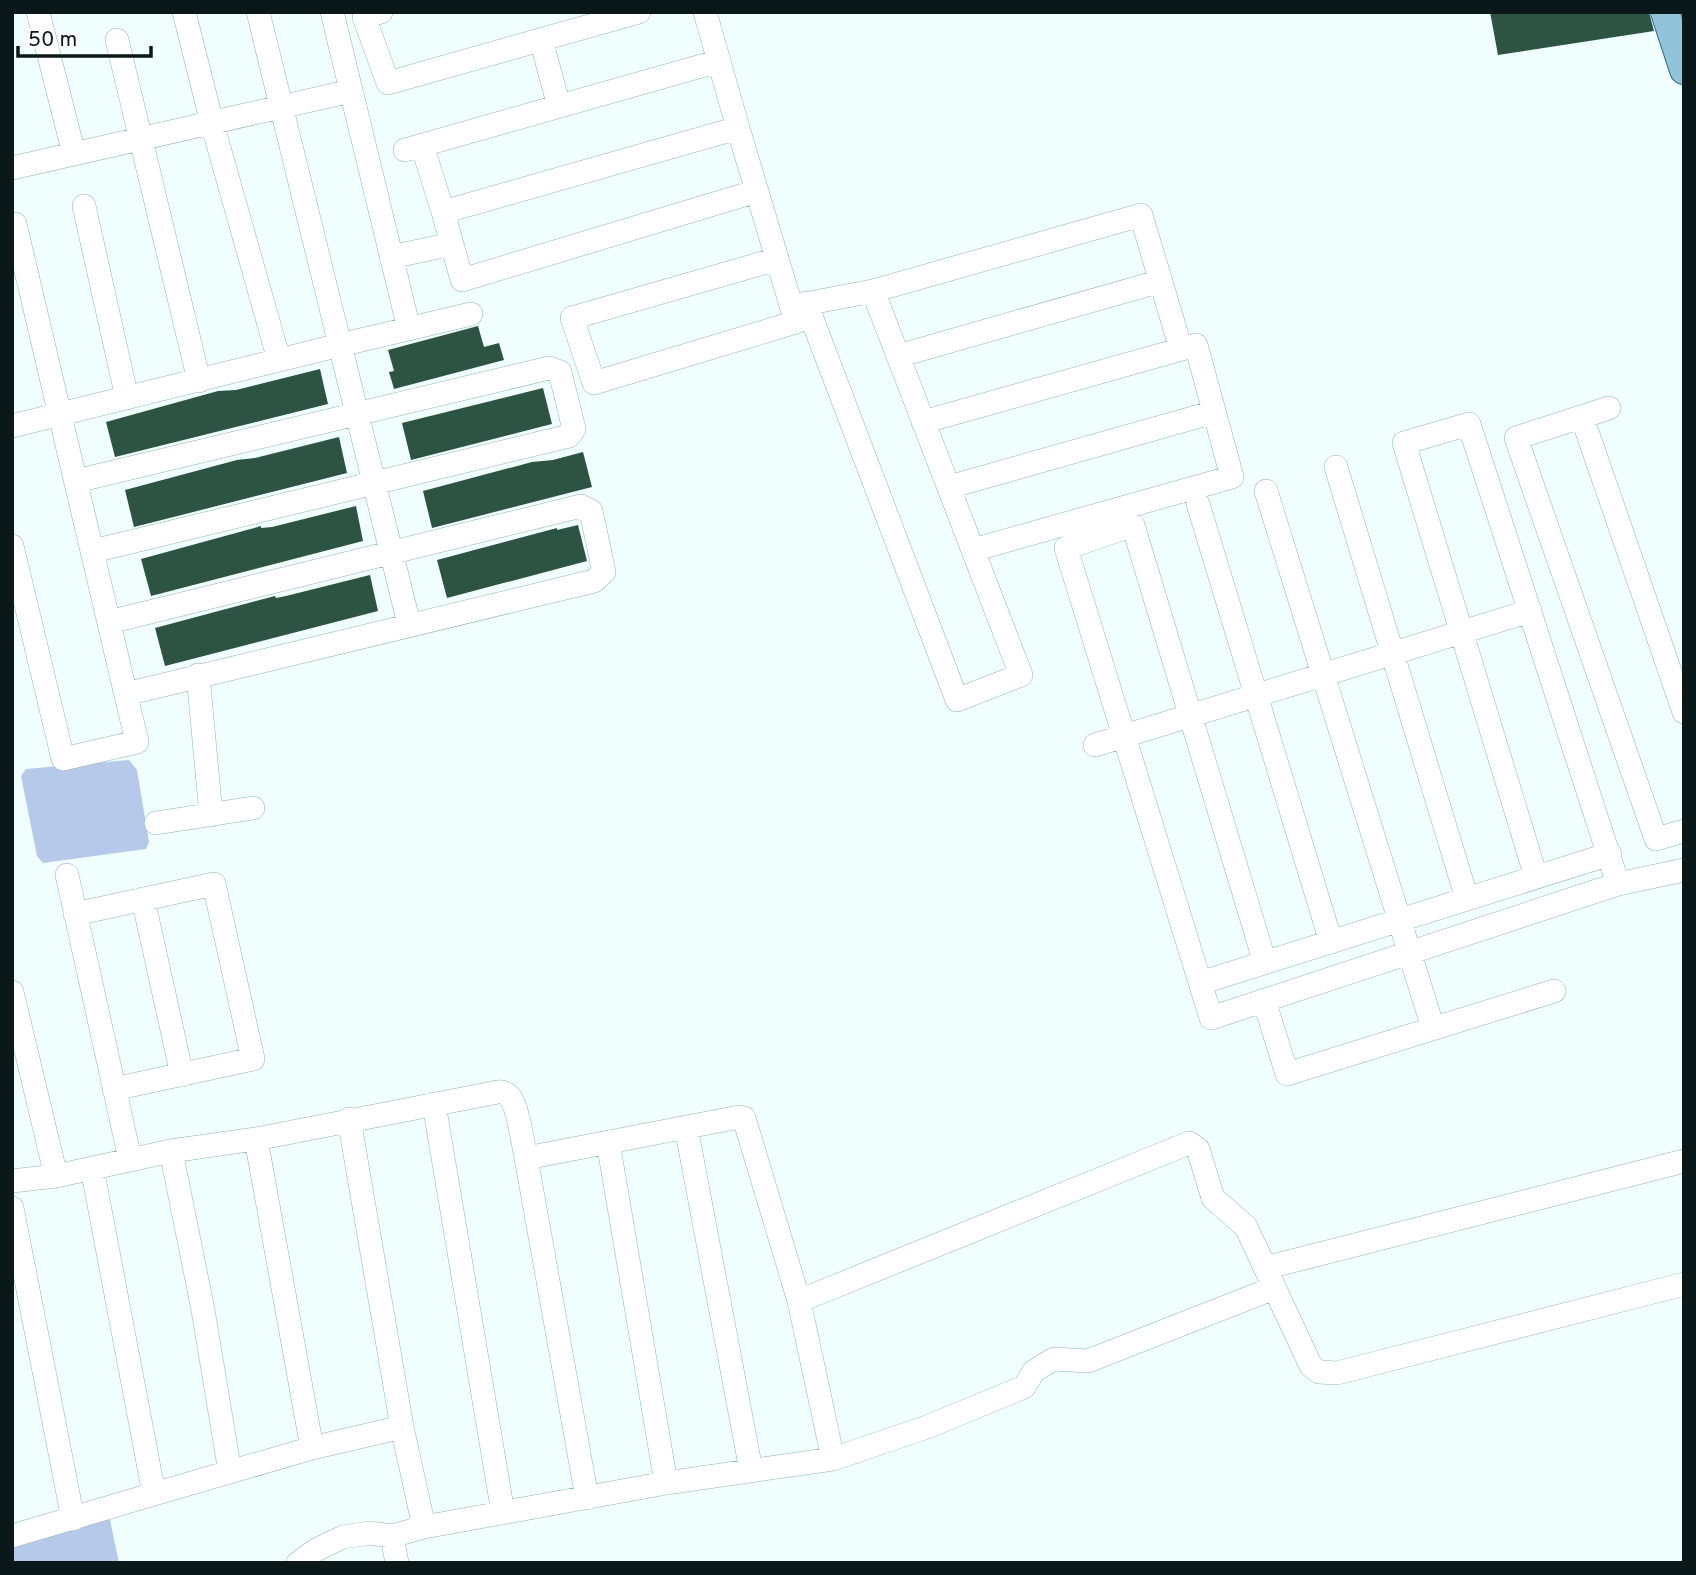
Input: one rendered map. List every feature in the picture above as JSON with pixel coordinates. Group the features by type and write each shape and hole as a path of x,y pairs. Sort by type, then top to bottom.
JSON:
{"main road":[{"path":"1665,12 1684,70"}],"street":[{"path":"38,12 74,154"},
{"path":"184,12 279,360"},
{"path":"258,12 409,624"},
{"path":"332,12 409,329"},
{"path":"381,12 364,17 388,83 639,12"},
{"path":"705,12 777,259 799,305 957,701 1021,675 873,291"},
{"path":"117,40 199,381"},
{"path":"541,40 559,106"},
{"path":"719,61 413,148 443,212 461,280 757,191"},
{"path":"12,169 351,91"},
{"path":"443,212 738,128"},
{"path":"84,206 127,398"},
{"path":"799,305 873,291 1141,215 1181,349"},
{"path":"12,546 63,759 138,742 15,224"},
{"path":"391,257 438,247"},
{"path":"777,259 572,318 594,383 796,323 799,305"},
{"path":"898,356 1161,281"},
{"path":"12,426 471,314"},
{"path":"923,422 1196,345 1232,477 973,550"},
{"path":"76,481 549,368 560,372 574,429 569,436 93,551"},
{"path":"1609,408 1516,438 1656,839 1684,831"},
{"path":"948,487 1214,412"},
{"path":"1583,416 1684,712"},
{"path":"1536,877 1404,443 1469,424 1618,884"},
{"path":"1336,467 1467,899"},
{"path":"1266,491 1433,1028"},
{"path":"1198,504 1331,942"},
{"path":"110,622 581,506 591,511 604,572 594,581 127,694"},
{"path":"1265,963 1133,525 1066,548 1210,1018 1618,884 1684,870"},
{"path":"1095,745 1530,611"},
{"path":"198,675 211,815"},
{"path":"156,823 253,808"},
{"path":"1200,984 1610,854"},
{"path":"67,875 130,1159"},
{"path":"75,914 214,884 253,1059 114,1090"},
{"path":"143,900 182,1074"},
{"path":"1264,1000 1287,1074 1554,991"},
{"path":"12,992 56,1176"},
{"path":"12,1181 56,1176 130,1159 256,1139 499,1091 508,1094 513,1103 526,1158 587,1498"},
{"path":"434,1104 503,1513"},
{"path":"526,1158 744,1118 799,1301 833,1459"},
{"path":"349,1119 402,1427 424,1527"},
{"path":"686,1127 751,1470"},
{"path":"256,1139 312,1448"},
{"path":"608,1142 666,1483"},
{"path":"799,1301 1189,1143 1198,1149 1213,1198 1246,1227 1311,1366 1319,1372 1328,1374 1684,1284"},
{"path":"171,1152 203,1310 230,1472"},
{"path":"298,1563 316,1550 343,1537 370,1533 392,1536 424,1527 666,1483 833,1459 927,1427 1024,1387 1034,1371 1054,1359 1088,1362 1270,1278 1684,1161"},
{"path":"92,1168 154,1494"},
{"path":"12,1208 74,1519"},
{"path":"12,1536 312,1448 402,1427"},
{"path":"392,1536 397,1563"}],"water":[{"path":"129,760 137,770 149,842 146,849 43,863 37,856 21,776 26,769"},
{"path":"101,1518 110,1520 119,1563 12,1563 12,1546"}],"building":[{"path":"1490,12 1649,12 1654,31 1498,55"},
{"path":"478,326 484,347 499,343 504,360 394,389 389,372 394,371 388,350"},
{"path":"320,369 328,404 115,457 106,422 218,391 236,390"},
{"path":"543,388 552,424 411,460 402,423"},
{"path":"339,437 347,473 134,527 125,490 237,460"},
{"path":"583,452 592,487 432,528 423,491 532,462"},
{"path":"356,506 363,541 151,596 141,559 261,526 272,527"},
{"path":"578,525 587,561 447,598 437,560 557,528"},
{"path":"370,575 378,611 165,666 155,628 275,596 286,596"}]}
